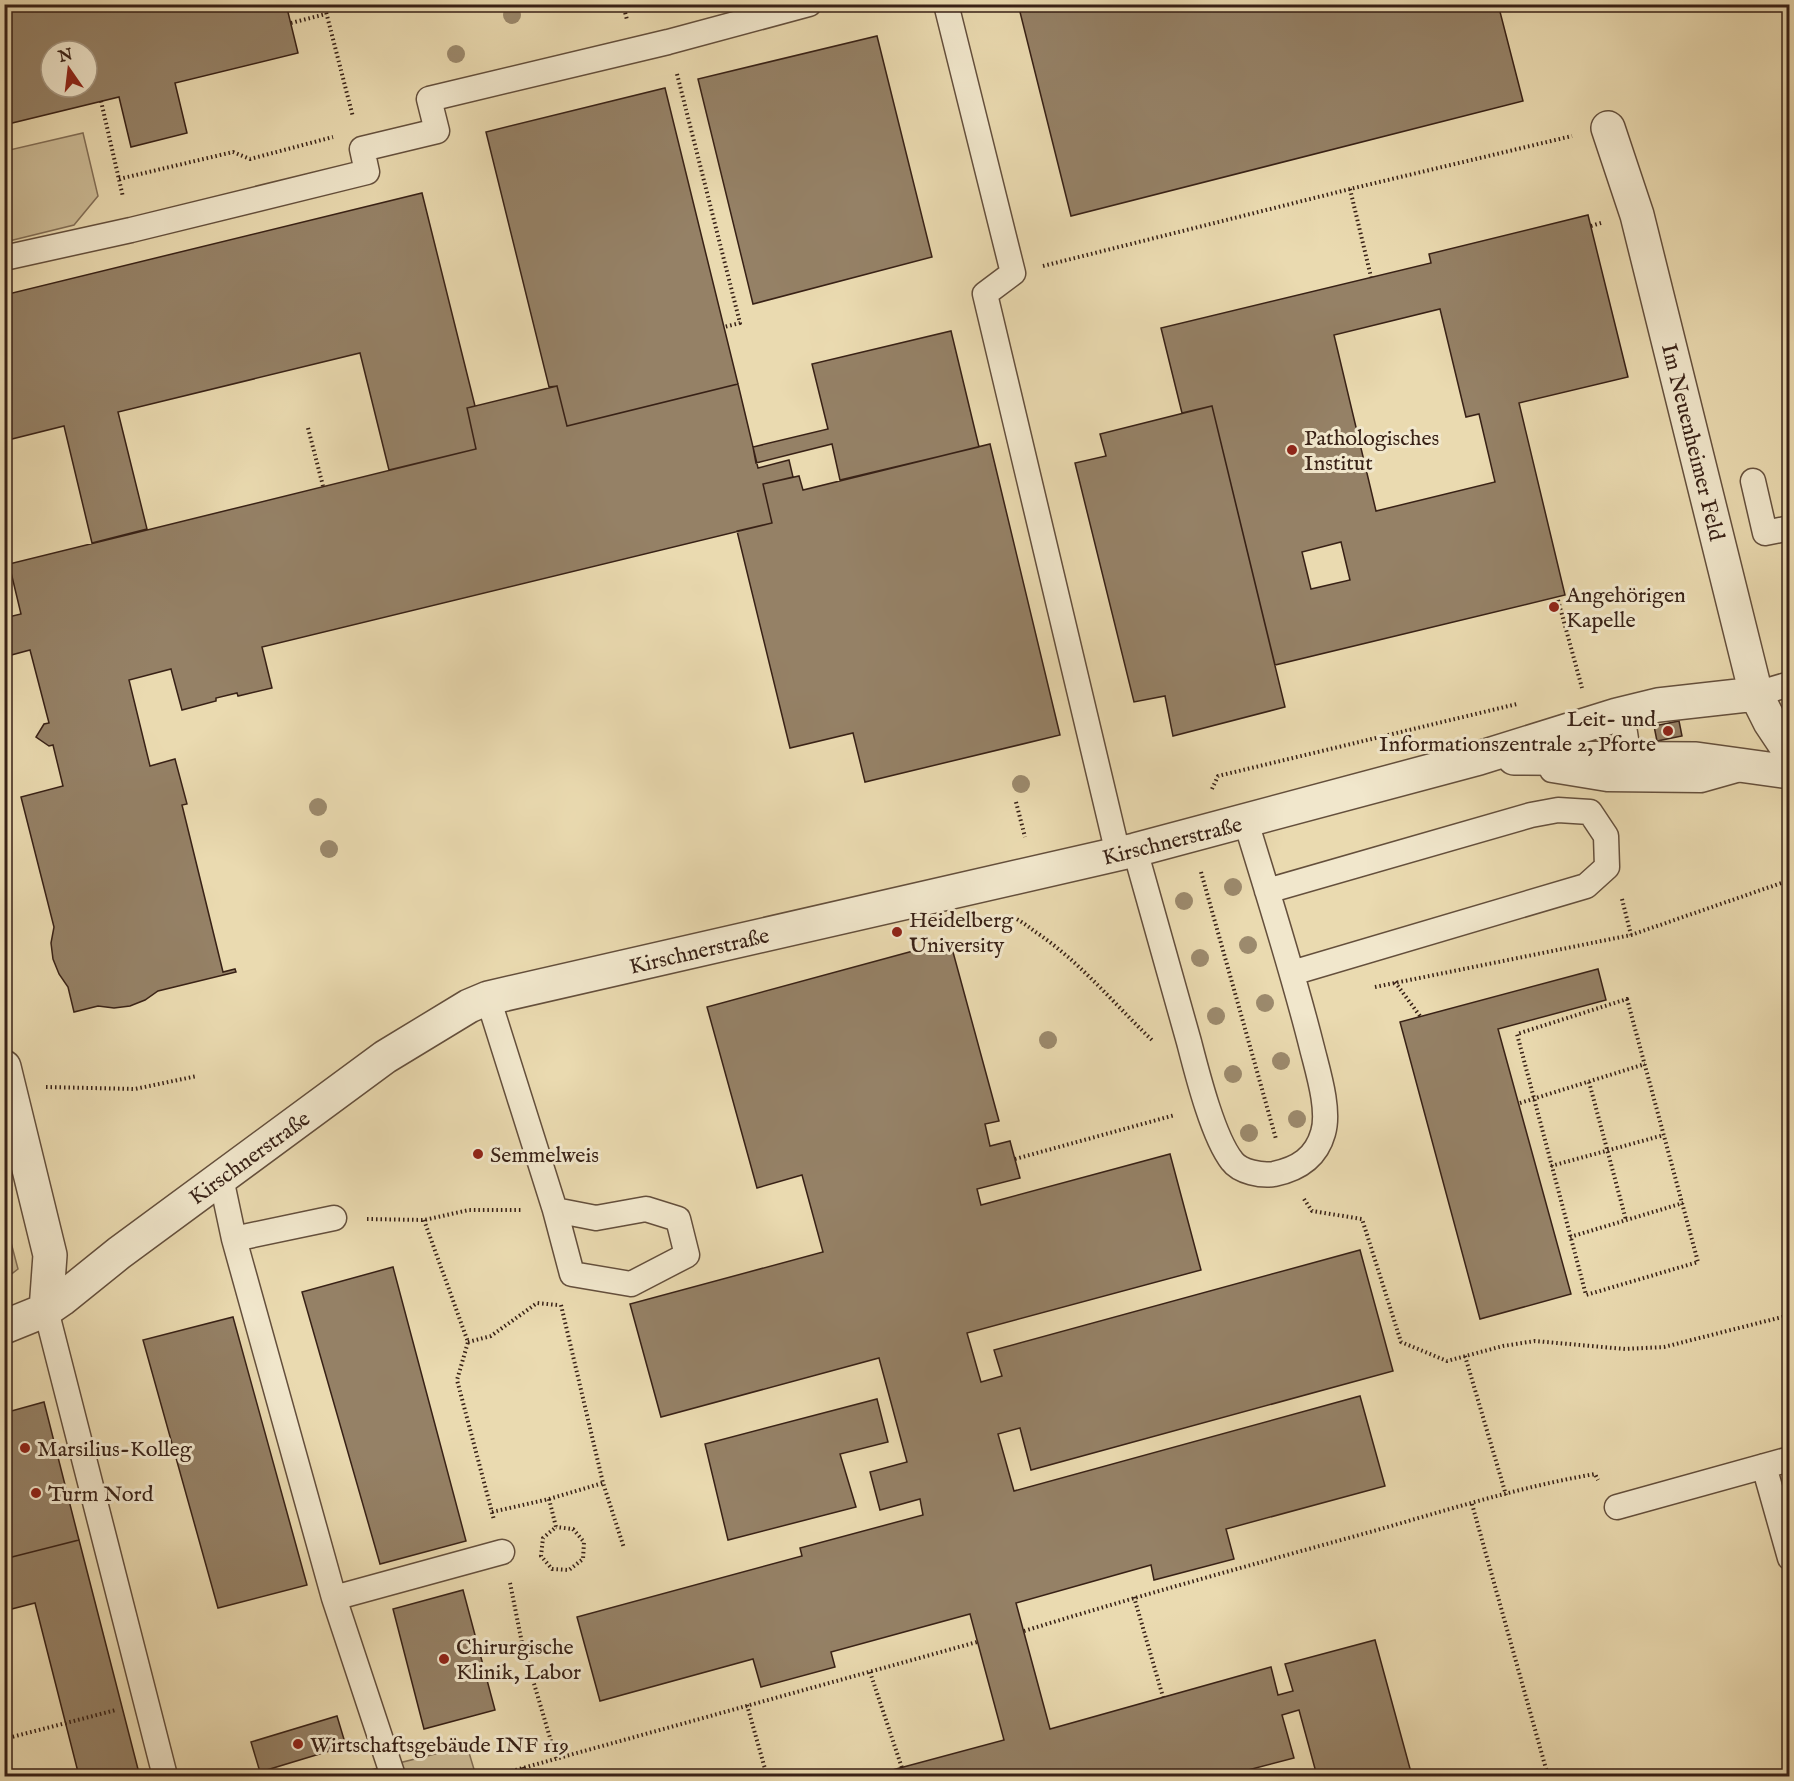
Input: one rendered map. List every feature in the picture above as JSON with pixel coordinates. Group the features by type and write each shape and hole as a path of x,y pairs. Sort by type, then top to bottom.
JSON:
{"street":[{"name":"Im Neuenheimer Feld","path":"1608,128 1637,215 1756,694 1770,722 1790,752"},
{"name":"Kirschnerstraße","path":"4,1328 46,1310 386,1057 469,1006 488,998 1127,852 1479,758 1658,705 1756,694"},
{"name":"Kirschnerstraße","path":"1479,758 1696,759 1790,772"},
{"path":"6,1074 50,1255 46,1310"}],"lane":[{"path":"4,258 131,230 367,172 359,140 437,131 429,99 668,42 809,4"},
{"path":"946,4 1013,273 985,294 1127,852 1220,1138 1233,1163 1249,1171 1267,1175 1285,1172 1303,1164 1316,1150 1324,1132 1324,1110 1318,1071 1292,972 1246,822"},
{"path":"1753,481 1765,533 1790,528"},
{"path":"1756,694 1790,684"},
{"path":"1622,714 1629,758"},
{"path":"1479,758 1607,779 1701,780 1747,767"},
{"path":"1267,891 1531,815 1558,810 1590,812 1606,836 1606,867 1586,886 1292,972"},
{"path":"488,998 555,1210 572,1274 632,1284 687,1255 678,1219 646,1209 596,1218 555,1210"},
{"path":"221,1178 234,1239 334,1598 393,1776"},
{"path":"234,1239 334,1218"},
{"path":"46,1310 165,1776"},
{"path":"1617,1507 1790,1459"},
{"path":"1764,1466 1790,1558"},
{"path":"334,1598 502,1552"}],"path":[{"path":"119,179 233,152 250,159 359,140 324,4"},
{"path":"291,23 326,14"},
{"path":"668,42 740,323 724,327"},
{"path":"101,101 124,202"},
{"path":"1013,273 1350,189 1608,128"},
{"path":"1350,189 1371,277"},
{"path":"308,428 322,486"},
{"path":"1558,600 1582,689"},
{"path":"1190,835 1285,1172 1312,1211 1362,1219 1401,1342 1446,1361 1503,1346 1535,1341 1625,1349 1664,1347 1790,1315"},
{"path":"1375,987 1631,935 1790,880"},
{"path":"1007,915 1017,919 1084,970 1121,1011 1160,1048 1199,1079"},
{"path":"1395,982 1420,1016"},
{"path":"1627,999 1645,1064 1698,1262 1586,1295 1517,1034 1627,999"},
{"path":"1520,1103 1645,1064"},
{"path":"6,1074 51,1087 135,1089 197,1076"},
{"path":"1589,1082 1626,1221"},
{"path":"1015,1159 1208,1105"},
{"path":"1551,1166 1664,1135"},
{"path":"1570,1237 1683,1203"},
{"path":"334,1218 423,1220 469,1210 555,1210"},
{"path":"423,1220 468,1342 457,1380 502,1552 522,1643 556,1758"},
{"path":"572,1274 567,1296 561,1305 603,1483 624,1548"},
{"path":"468,1342 491,1336 537,1303 561,1305"},
{"path":"1465,1356 1506,1495"},
{"path":"1024,1631 1134,1598 1570,1478 1595,1474 1617,1507"},
{"path":"492,1512 549,1499 603,1483"},
{"path":"549,1499 556,1527"},
{"path":"1472,1504 1548,1776"},
{"path":"556,1527 573,1529 584,1542 583,1559 569,1570 552,1569 541,1556 543,1538 556,1527"},
{"path":"1134,1598 1163,1697"},
{"path":"494,1776 977,1642"},
{"path":"870,1672 902,1768"},
{"path":"4,1739 146,1703"},
{"path":"747,1705 766,1776"},
{"path":"523,1767 526,1776"}],"shaded area":[{"path":"83,133 98,196 74,225 5,242 5,151"},
{"path":"4,1216 18,1269 5,1279 4,1279"},
{"path":"467,1746 476,1776 347,1776"}],"building":[{"path":"4,4 286,4 298,53 175,83 187,133 131,147 119,97 4,125"},
{"path":"1018,4 1498,4 1523,101 1071,216"},
{"path":"877,36 932,257 753,304 698,79"},
{"path":"665,88 738,384 567,426 557,386 549,387 486,132"},
{"path":"422,193 475,406 467,408 476,449 389,470 360,353 118,412 147,529 92,543 64,426 4,441 4,295"},
{"name":"Pathologisches Institut","path":"1588,215 1628,377 1519,403 1565,595 1275,665 1212,406 1182,413 1161,328 1431,263 1429,254","holes":["1440,309 1466,417 1479,414 1495,482 1376,511 1334,335","1341,542 1350,580 1311,589 1302,552"]},
{"path":"951,331 979,447 840,480 832,444 756,463 753,447 828,429 812,364"},
{"path":"738,384 758,468 789,460 793,477 763,484 772,523 262,647 272,688 238,696 237,693 216,698 216,701 182,710 171,669 129,680 150,766 175,759 187,804 182,805 223,972 235,969 236,972 158,991 130,1006 114,1008 98,1006 74,1012 68,987 53,959 51,943 54,927 21,797 63,786 53,745 49,746 36,737 44,724 49,723 30,650 4,657 4,618 21,614 9,564 476,449 467,408 557,386 567,426"},
{"path":"1212,406 1285,707 1173,736 1165,696 1134,702 1075,463 1106,456 1100,434"},
{"path":"990,444 1060,735 865,782 853,733 790,748 737,531 772,523 763,484 799,476 803,490"},
{"name":"Leit- und Informationszentrale 2, Pforte","path":"1679,721 1682,736 1657,741 1654,726"},
{"path":"950,941 999,1121 985,1124 990,1146 1010,1141 1020,1178 977,1189 981,1205 1170,1154 1201,1270 967,1333 981,1382 1002,1376 994,1350 1360,1250 1393,1371 1031,1470 1020,1428 998,1434 1014,1491 1360,1396 1385,1486 1226,1529 1234,1559 1154,1580 1151,1565 1016,1603 1050,1729 1271,1667 1278,1695 1293,1691 1285,1664 1375,1640 1412,1776 1317,1776 1299,1710 1282,1715 1294,1758 1225,1776 870,1776 1004,1740 970,1614 831,1652 835,1667 761,1687 753,1659 600,1701 577,1617 802,1556 800,1548 923,1515 920,1499 880,1510 870,1472 907,1462 879,1358 661,1417 630,1304 823,1252 802,1175 757,1188 707,1007"},
{"path":"1598,969 1606,1000 1498,1029 1571,1294 1480,1319 1400,1022"},
{"path":"393,1267 466,1541 380,1564 302,1292"},
{"path":"233,1317 307,1585 218,1608 143,1340"},
{"path":"877,1399 888,1442 840,1454 856,1507 728,1540 705,1444"},
{"name":"Turm Nord","path":"44,1402 79,1540 4,1559 4,1413"},
{"path":"79,1540 139,1773 127,1776 79,1776 35,1603 4,1611 4,1559"},
{"name":"Chirurgische Klinik, Labor","path":"463,1590 495,1710 424,1729 393,1609"},
{"name":"Wirtschaftsgebäude INF 119","path":"337,1716 346,1746 260,1772 251,1742"}],"place":[{"name":"Pathologisches Institut","path":"1292,450"},
{"name":"Angehörigen Kapelle","path":"1554,607"},
{"name":"Leit- und Informationszentrale 2, Pforte","path":"1668,731"},
{"name":"Heidelberg University","path":"897,932"},
{"name":"Semmelweis","path":"478,1154"},
{"name":"Marsilius-Kolleg","path":"25,1448"},
{"name":"Turm Nord","path":"36,1493"},
{"name":"Chirurgische Klinik, Labor","path":"444,1659"},
{"name":"Wirtschaftsgebäude INF 119","path":"298,1744"}]}
